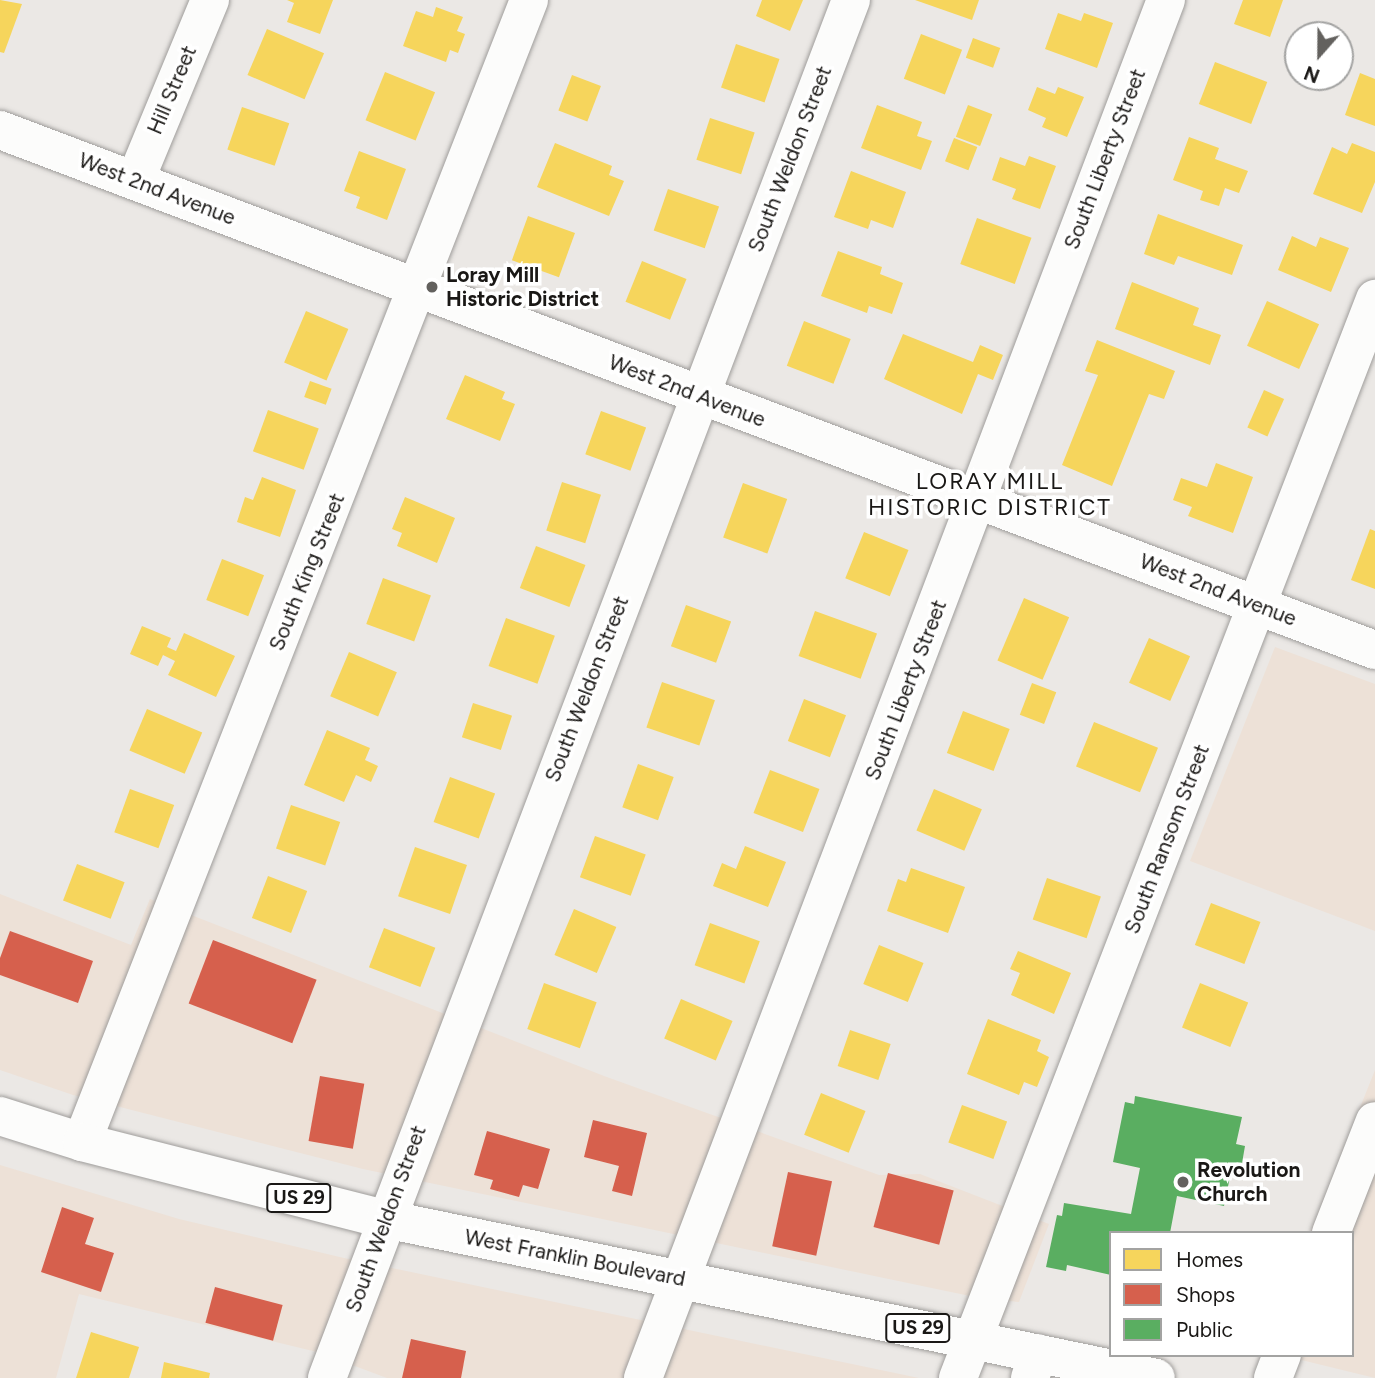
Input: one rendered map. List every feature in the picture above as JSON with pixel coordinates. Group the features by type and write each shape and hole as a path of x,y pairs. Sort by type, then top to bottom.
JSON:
{"street":[{"name":"Hill Street","path":"135,181 210,0"},
{"name":"South King Street","path":"82,1142 419,289 529,0"},
{"name":"South Weldon Street","path":"327,1378 385,1219 851,0"},
{"name":"South Liberty Street","path":"643,1378 979,501 1166,0"},
{"name":"West 2nd Avenue","path":"0,130 1375,650"},
{"name":"South Ransom Street","path":"958,1378 1375,299"},
{"name":"West Franklin Boulevard","path":"0,1116 82,1142 385,1219 972,1340 1034,1366 1156,1378"},
{"path":"1332,1231 1375,1121"},
{"path":"1273,1378 1281,1357"}],"shaded area":[{"path":"1275,647 1375,684 1375,931 1190,861"},
{"path":"0,894 131,945 150,899 604,1076 879,1175 920,1174 1049,1224 1019,1302 970,1296 363,1169 73,1095 0,1070"},
{"path":"1375,1070 1375,1378 1289,1357 1354,1357 1354,1231 1311,1231"},
{"path":"0,1165 179,1219 344,1258 919,1378 387,1378 317,1352 79,1294 56,1378 0,1378"}],"building: Homes":[{"path":"0,0 22,4 4,53 0,52"},
{"path":"287,0 333,0 320,34 287,22 294,3"},
{"path":"762,0 803,0 790,31 756,16"},
{"path":"915,0 979,0 972,20"},
{"path":"1243,0 1283,0 1270,37 1234,24"},
{"path":"436,7 463,17 457,31 465,34 458,53 450,50 446,62 403,46 416,11 433,17"},
{"path":"1058,13 1081,21 1084,13 1113,23 1097,68 1045,49"},
{"path":"267,29 324,53 305,99 247,75"},
{"path":"921,34 962,50 945,95 904,79"},
{"path":"973,38 1000,48 993,68 966,58"},
{"path":"736,44 779,59 765,102 721,87"},
{"path":"1215,62 1267,82 1251,124 1199,104"},
{"path":"385,72 435,92 416,140 366,120"},
{"path":"1360,73 1375,79 1375,126 1345,115"},
{"path":"572,75 601,86 587,122 558,110"},
{"path":"1037,87 1055,94 1058,87 1084,97 1067,137 1042,127 1046,118 1028,110"},
{"path":"877,105 922,122 917,136 932,141 921,170 861,148"},
{"path":"968,105 992,114 980,146 956,137"},
{"path":"242,107 289,123 275,166 227,150"},
{"path":"710,118 755,133 741,174 696,160"},
{"path":"1189,137 1219,148 1215,159 1248,171 1239,193 1225,188 1219,206 1200,200 1203,191 1173,180"},
{"path":"954,138 977,147 968,170 945,161"},
{"path":"555,143 612,166 609,175 624,181 609,216 537,187"},
{"path":"1352,143 1375,152 1375,182 1362,213 1313,194 1332,147 1347,154"},
{"path":"359,151 406,169 387,220 356,208 360,197 344,191"},
{"path":"1029,156 1056,166 1040,209 1012,199 1016,189 992,180 1000,157 1025,166"},
{"path":"851,171 906,192 893,228 871,220 868,229 834,217"},
{"path":"668,189 719,207 705,248 654,231"},
{"path":"1158,214 1243,245 1232,275 1178,256 1174,265 1144,254"},
{"path":"528,216 575,233 559,277 512,260"},
{"path":"977,218 1032,238 1015,284 960,264"},
{"path":"1292,236 1316,247 1320,237 1349,248 1331,292 1278,270"},
{"path":"838,251 882,267 880,274 903,283 892,314 869,306 867,313 821,296"},
{"path":"642,261 687,279 670,320 626,302"},
{"path":"1132,282 1199,308 1193,325 1221,335 1210,365 1115,329"},
{"path":"1267,301 1319,324 1299,369 1247,346"},
{"path":"306,311 348,329 326,381 284,363"},
{"path":"804,321 851,339 833,384 787,366"},
{"path":"903,334 973,362 980,345 1003,355 993,380 978,374 962,414 884,379"},
{"path":"1097,340 1175,371 1164,399 1149,394 1112,486 1062,465 1098,375 1085,371"},
{"path":"465,375 505,392 502,399 515,404 500,441 446,419"},
{"path":"310,381 332,389 326,405 304,397"},
{"path":"1264,390 1284,399 1267,436 1247,427"},
{"path":"268,410 319,428 304,470 253,451"},
{"path":"601,411 646,427 630,471 585,454"},
{"path":"1216,463 1253,477 1233,533 1188,516 1192,507 1173,500 1181,478 1207,487"},
{"path":"262,477 296,490 280,537 237,522 245,497 253,500"},
{"path":"562,482 601,495 585,543 546,531"},
{"path":"743,483 787,499 767,554 723,538"},
{"path":"405,497 455,518 437,563 397,546 402,533 392,529"},
{"path":"1370,529 1375,531 1375,589 1351,580"},
{"path":"864,532 909,550 890,596 845,578"},
{"path":"536,546 585,565 569,607 520,588"},
{"path":"222,559 264,575 248,616 206,600"},
{"path":"383,578 431,595 414,641 366,624"},
{"path":"1024,598 1069,617 1043,680 997,661"},
{"path":"686,605 731,621 716,663 671,646"},
{"path":"815,611 877,634 861,679 799,656"},
{"path":"506,618 555,636 537,684 489,666"},
{"path":"142,626 171,638 167,647 176,651 184,633 235,656 216,697 168,675 175,661 163,655 158,666 130,654"},
{"path":"1149,638 1190,656 1170,701 1129,683"},
{"path":"349,652 397,672 378,717 330,696"},
{"path":"662,682 715,700 699,746 646,727"},
{"path":"1032,683 1056,692 1044,724 1020,715"},
{"path":"804,699 846,715 830,757 788,741"},
{"path":"473,703 512,716 501,750 462,737"},
{"path":"147,709 202,732 185,774 129,750"},
{"path":"963,711 1010,729 994,771 947,753"},
{"path":"1094,722 1158,748 1140,792 1076,767"},
{"path":"327,730 370,748 365,760 378,766 371,782 356,775 344,802 304,785"},
{"path":"638,764 674,777 658,820 622,807"},
{"path":"770,770 819,789 803,832 754,813"},
{"path":"450,777 495,793 479,839 434,822"},
{"path":"130,789 174,805 158,848 114,832"},
{"path":"934,789 982,809 964,851 916,830"},
{"path":"291,805 340,822 325,865 276,848"},
{"path":"595,836 646,854 631,896 580,877"},
{"path":"745,846 786,862 768,907 713,886 722,863 736,869"},
{"path":"415,847 467,865 450,914 398,896"},
{"path":"77,864 125,882 111,919 63,900"},
{"path":"911,868 965,887 948,933 887,911 898,879 906,882"},
{"path":"268,876 307,891 291,933 252,918"},
{"path":"1047,878 1101,897 1087,938 1033,920"},
{"path":"1211,903 1260,922 1244,964 1195,945"},
{"path":"574,909 616,927 597,973 554,955"},
{"path":"710,923 760,941 744,983 695,965"},
{"path":"384,928 435,948 420,987 369,967"},
{"path":"879,945 924,963 908,1002 863,984"},
{"path":"1018,951 1071,973 1054,1014 1011,995 1020,973 1010,969"},
{"path":"544,983 597,1002 580,1048 527,1029"},
{"path":"1200,983 1248,1002 1230,1047 1182,1028"},
{"path":"681,999 733,1021 716,1060 664,1039"},
{"path":"988,1019 1041,1040 1037,1051 1049,1057 1037,1087 1024,1082 1019,1095 967,1074"},
{"path":"850,1030 891,1044 878,1080 838,1066"},
{"path":"821,1093 866,1111 849,1153 804,1135"},
{"path":"962,1105 1007,1121 993,1159 948,1143"},
{"path":"91,1332 139,1347 129,1378 76,1378"},
{"path":"164,1362 210,1373 209,1378 161,1378"}],"building: Shops":[{"path":"10,931 93,961 78,1003 0,975 0,958"},
{"path":"213,940 317,980 292,1043 189,1003"},
{"path":"320,1076 364,1084 353,1149 309,1141"},
{"path":"593,1120 647,1133 632,1196 612,1191 619,1166 584,1157"},
{"path":"487,1131 550,1149 538,1189 523,1185 519,1197 490,1189 493,1180 474,1175"},
{"path":"788,1172 832,1181 816,1256 772,1246"},
{"path":"888,1173 954,1191 939,1245 874,1227"},
{"path":"62,1207 94,1218 85,1244 114,1253 101,1292 41,1272"},
{"path":"215,1287 283,1305 273,1341 205,1323"},
{"path":"411,1339 466,1351 461,1378 402,1378"}],"building: Public":[{"name":"Revolution Church","path":"1135,1096 1242,1117 1236,1144 1245,1146 1241,1169 1232,1167 1224,1206 1177,1196 1170,1231 1109,1231 1109,1275 1067,1265 1066,1271 1046,1267 1057,1215 1062,1216 1064,1203 1131,1214 1140,1168 1113,1162 1125,1102 1134,1104"}],"place":[{"name":"Loray Mill Historic District","path":"432,287"},
{"name":"Revolution Church","path":"1183,1182"}],"district":[{"name":"LORAY MILL HISTORIC DISTRICT","path":"990,494"}]}
